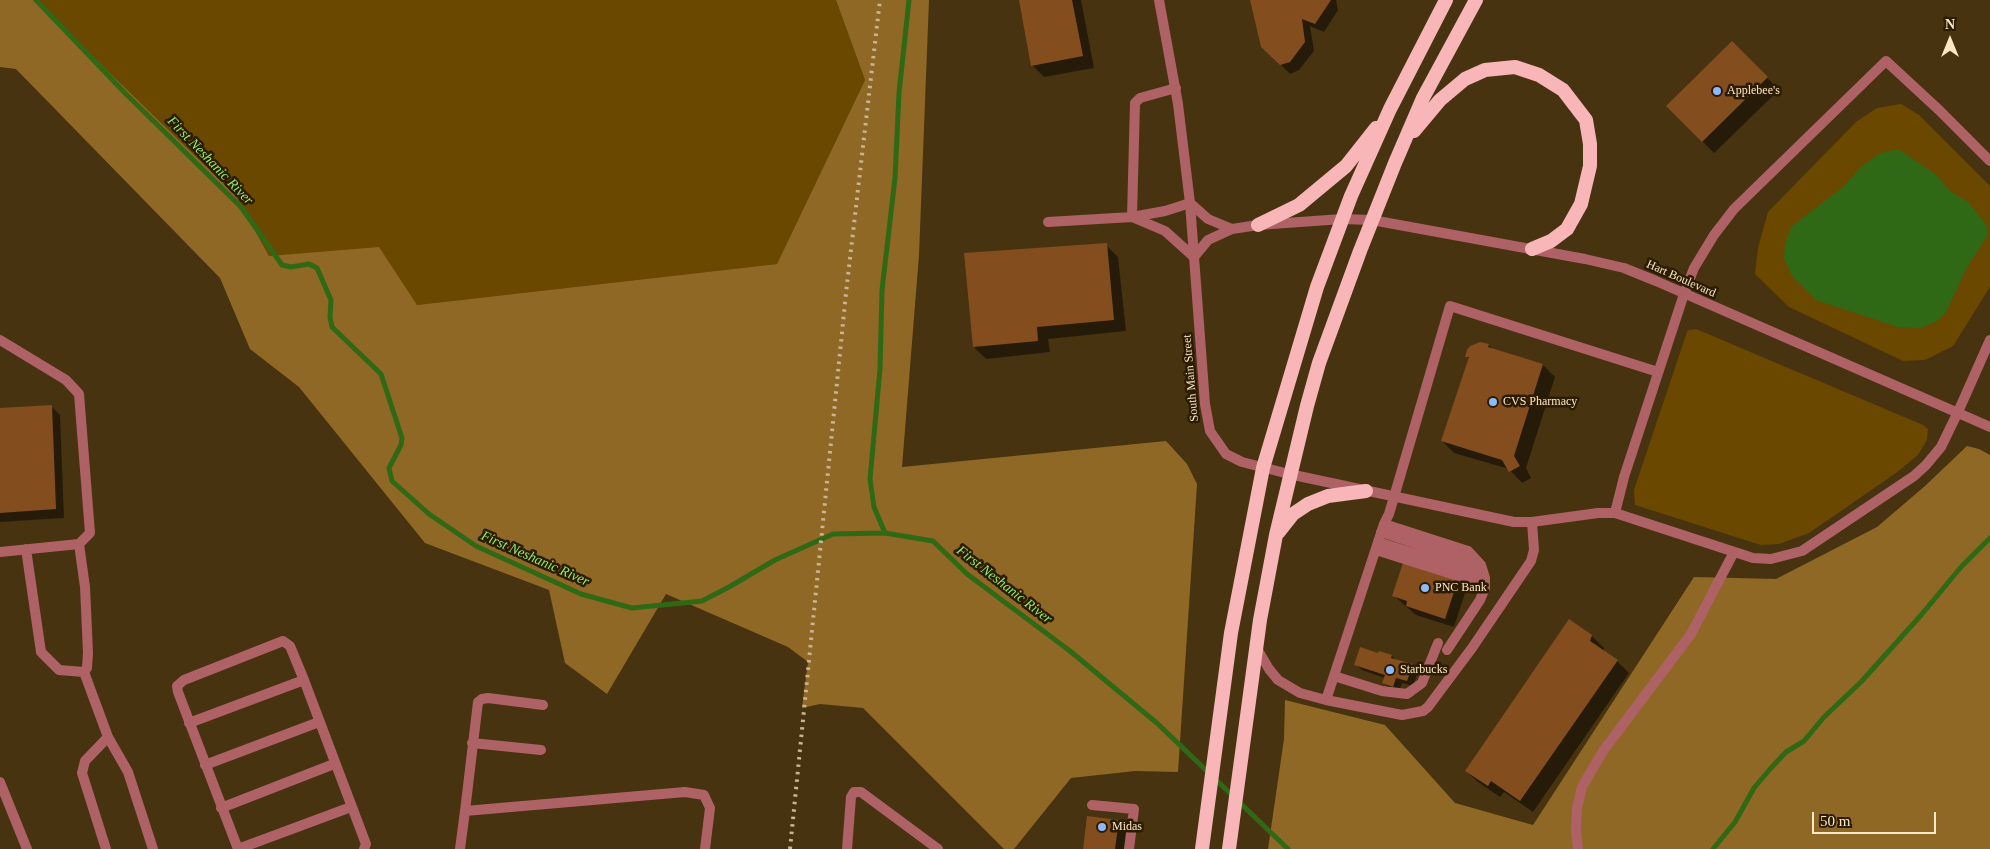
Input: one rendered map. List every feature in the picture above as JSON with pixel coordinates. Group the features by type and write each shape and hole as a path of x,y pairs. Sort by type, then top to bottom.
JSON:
{"highway":[{"path":"1202,849 1231,633 1263,468 1317,287 1342,219 1390,109 1446,0"},
{"path":"1229,849 1256,647 1276,535 1289,474 1319,363 1372,220 1423,98 1476,0"},
{"path":"1404,143 1440,100 1465,79 1485,70 1515,67 1539,75 1563,90 1586,120 1590,144 1590,166 1581,204 1567,229 1550,241 1532,249"},
{"path":"1258,225 1299,205 1346,166 1390,109"},
{"path":"1276,535 1293,514 1308,504 1328,496 1366,491"}],"street":[{"name":"South Main Street","path":"1159,0 1176,88 1190,203 1205,404 1210,430 1226,454 1242,462 1263,468 1394,498 1514,522 1532,522 1598,513 1615,513"},
{"path":"1990,161 1886,61 1734,209 1714,235 1694,268 1624,477 1615,513 1753,558 1771,559 1802,551 1897,489 1926,465 1941,447 1990,340"},
{"path":"1132,217 1135,102 1140,98 1176,88"},
{"path":"1048,222 1132,217 1165,211 1190,203 1208,219 1232,229"},
{"path":"1132,217 1165,231 1194,258 1208,240 1232,229 1258,225 1342,219"},
{"name":"Hart Boulevard","path":"1342,219 1372,220 1624,268 1990,427"},
{"path":"1326,700 1394,498 1450,306 1658,372"},
{"path":"0,340 66,380 79,394 90,533 80,544 0,552"},
{"path":"1256,647 1278,680 1300,692 1326,700 1402,715 1423,711 1472,648 1531,561 1534,550 1532,522"},
{"path":"1380,537 1481,565 1485,583 1480,600 1446,650"},
{"path":"1380,537 1474,581 1485,583"},
{"path":"80,544 85,587 88,654 87,668 84,672"},
{"path":"26,550 41,652 59,670 84,672"},
{"path":"1578,849 1576,830 1577,808 1582,787 1603,751 1691,634 1734,552"},
{"path":"351,807 238,849 189,723 177,686 184,680 283,641 290,646 366,844 364,849"},
{"path":"1334,676 1382,691 1407,694 1422,684 1438,643"},
{"path":"84,672 108,737 128,772 153,849"},
{"path":"189,723 304,680"},
{"path":"460,849 478,702 482,699 543,705"},
{"path":"205,765 319,722"},
{"path":"106,849 82,774 85,761 108,737"},
{"path":"472,744 542,750"},
{"path":"221,808 334,764"},
{"path":"0,782 27,849"},
{"path":"465,811 685,792 704,795 710,808 705,849"},
{"path":"847,849 851,797 854,792 861,792 938,849"},
{"path":"1092,805 1134,809 1129,849"}],"shaded area":[{"path":"0,0 38,0 45,10 235,195 269,256 379,247 417,305 777,264 865,80 836,0 929,0 919,255 902,467 1166,441 1187,464 1197,484 1178,772 1135,771 1071,778 1014,849 1004,849 863,708 820,704 802,708 808,662 788,647 666,594 607,694 565,663 549,590 425,543 299,387 250,349 220,278 16,69 0,67"},
{"path":"6,0 836,0 865,80 777,264 417,305 269,256"},
{"path":"1901,104 1919,115 1990,186 1990,287 1953,346 1925,360 1903,361 1789,307 1755,274 1758,248 1768,212 1856,122 1877,108"},
{"path":"1898,149 1935,174 1950,191 1968,202 1988,227 1987,236 1966,269 1945,314 1935,322 1921,328 1898,327 1816,300 1792,276 1784,258 1785,244 1791,227 1844,186 1862,166 1881,153"},
{"path":"1696,329 1923,425 1928,429 1927,440 1918,455 1896,473 1809,533 1779,544 1761,545 1635,505 1634,490 1687,332"},
{"path":"1967,446 1979,449 1990,455 1990,849 1268,849 1284,739 1285,700 1385,725 1455,803 1533,825 1694,577 1776,579 1877,527 1925,486"}],"building":[{"path":"1019,0 1072,0 1083,56 1031,66"},
{"path":"1250,0 1331,0 1315,24 1302,19 1305,42 1290,62 1280,65 1261,47"},
{"name":"Applebee's","path":"1732,41 1768,77 1702,142 1666,106"},
{"path":"1107,243 1114,320 1037,327 1038,341 973,347 964,253"},
{"name":"CVS Pharmacy","path":"1480,342 1489,344 1488,347 1543,364 1514,456 1520,466 1509,472 1502,460 1441,441 1469,357 1465,357 1467,350 1470,346"},
{"path":"52,405 56,509 0,513 0,408"},
{"name":"PNC Bank","path":"1412,543 1434,550 1458,580 1445,619 1406,606 1407,601 1392,596"},
{"path":"1569,619 1592,635 1590,641 1618,660 1520,801 1491,781 1488,786 1465,771"},
{"name":"Starbucks","path":"1360,647 1392,655 1391,658 1413,664 1407,681 1396,678 1393,687 1382,683 1385,675 1354,665"},
{"name":"Midas","path":"1087,816 1119,820 1115,849 1083,849"}],"waterway":[{"name":"First Neshanic River","path":"36,0 125,93 241,207 282,265 291,267 309,264 317,268 331,300 330,317 332,327 381,374 402,438 401,445 389,468 392,481 429,514 476,546 581,594 632,608 702,601 775,560 833,534 885,533 933,541 967,574 1070,651 1158,724 1288,849"},
{"path":"885,533 874,507 870,479 880,369 882,290 895,178 899,93 909,0"},
{"path":"1713,849 1735,822 1754,788 1771,768 1786,752 1804,741 1824,717 1861,682 1961,567 1990,538"}],"railway":[{"path":"790,849 846,293 880,0"}],"place":[{"name":"Applebee's","path":"1717,91"},
{"name":"CVS Pharmacy","path":"1493,402"},
{"name":"PNC Bank","path":"1425,588"},
{"name":"Starbucks","path":"1390,670"},
{"name":"Midas","path":"1102,827"}]}
